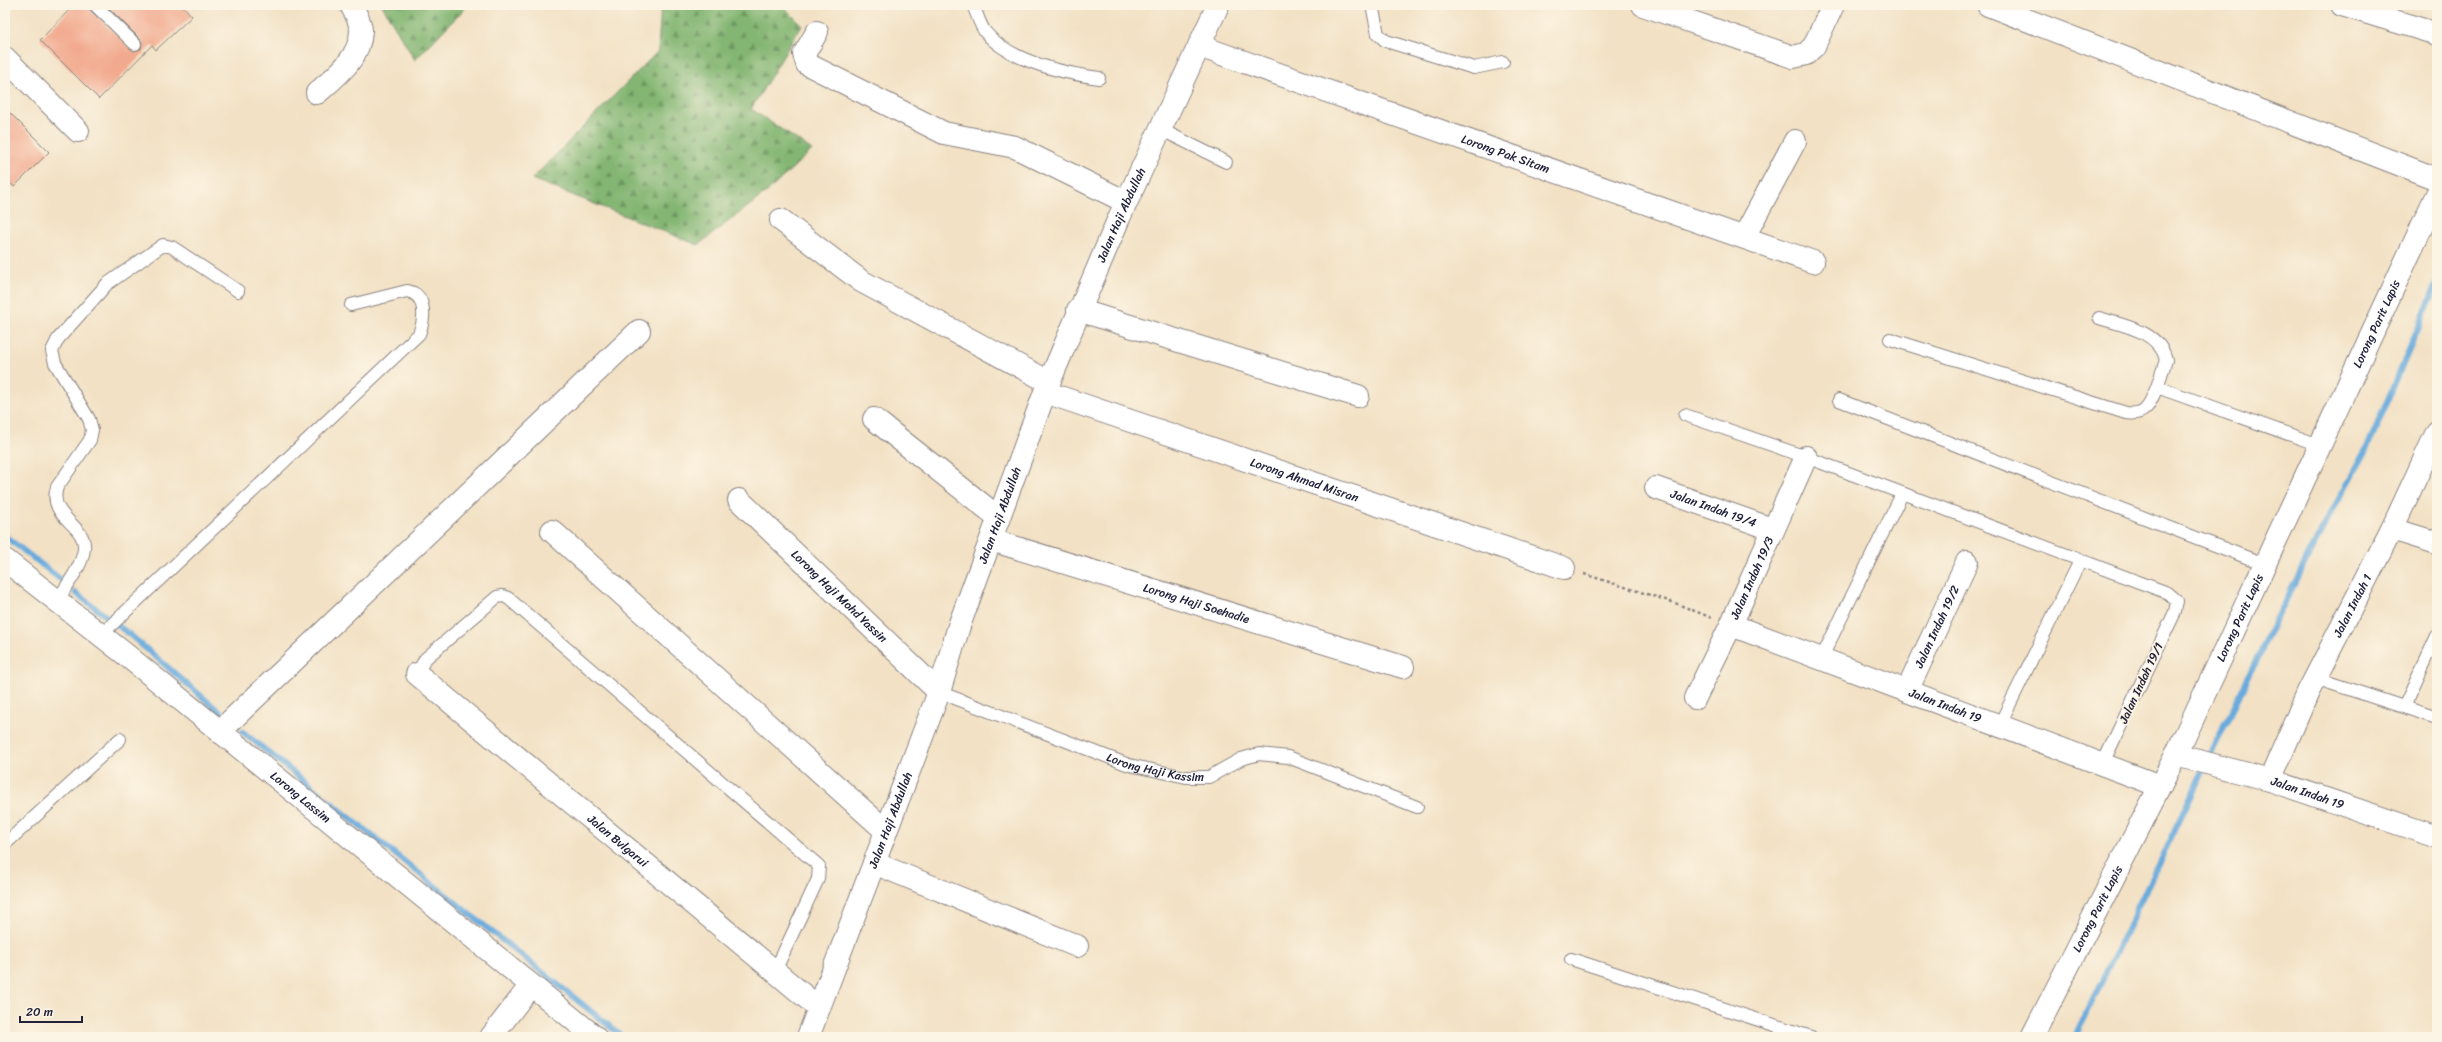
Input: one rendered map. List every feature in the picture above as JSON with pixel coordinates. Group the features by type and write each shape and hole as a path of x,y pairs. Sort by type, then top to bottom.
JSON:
{"street":[{"path":"317,93 339,74 357,52 361,30 352,5"},
{"name":"Jalan Haji Abdullah","path":"808,1037 939,692 959,626 1047,387 1078,310 1126,202 1218,5"},
{"path":"1643,5 1793,57 1806,54 1814,46 1833,5"},
{"path":"1988,5 2437,179"},
{"path":"2342,5 2437,34"},
{"path":"817,32 804,54 807,64 944,133 1015,147 1126,202"},
{"name":"Lorong Pak Sitam","path":"1199,46 1813,262"},
{"path":"5,58 78,131"},
{"path":"1744,237 1795,141"},
{"name":"Lorong Parit Lapis","path":"2032,1037 2176,755 2437,194"},
{"name":"Lorong Ahmad Misran","path":"781,220 861,281 1047,387 1564,568"},
{"path":"1078,310 1358,396"},
{"path":"219,732 639,331"},
{"path":"874,420 999,518"},
{"name":"Jalan Indah 1","path":"2270,780 2315,678 2392,529 2437,432"},
{"name":"Jalan Indah 19/3","path":"1695,698 1731,625 1772,528 1806,457"},
{"name":"Jalan Indah 19/4","path":"1656,488 1772,528"},
{"name":"Lorong Haji Mohd Yassin","path":"739,500 939,692"},
{"path":"2392,529 2437,543"},
{"path":"552,531 886,831"},
{"name":"Lorong Haji Soehadie","path":"991,540 1403,667"},
{"name":"Lorong Lassim","path":"5,560 101,635 595,1037"},
{"name":"Jalan Indah 19/2","path":"1907,691 1967,562"},
{"name":"Jalan Indah 19","path":"1731,625 2160,786"},
{"name":"Jalan Bvlgarui","path":"416,674 819,1008"},
{"name":"Jalan Indah 19","path":"2176,755 2197,762 2270,780 2437,837"},
{"path":"874,863 1077,946"},
{"path":"491,1037 531,985"}],"lane":[{"path":"96,5 135,44"},
{"path":"973,5 986,32 998,43 1019,56 1063,73 1099,78"},
{"path":"1372,5 1378,34 1386,41 1474,68 1503,62"},
{"path":"1160,129 1226,162"},
{"path":"57,601 81,561 84,544 83,538 59,510 55,495 57,487 90,440 92,430 90,419 55,363 52,351 58,339 108,284 163,245 172,247 238,291"},
{"path":"101,635 419,334 422,328 422,305 419,295 414,292 407,291 351,305"},
{"path":"1890,339 2126,413 2141,413 2147,409 2157,387 2166,360 2160,346 2143,332 2099,318"},
{"path":"2157,387 2319,445"},
{"path":"1839,400 2264,564"},
{"path":"1686,415 1806,457 2080,561 1999,726"},
{"path":"1821,659 1902,494"},
{"name":"Jalan Indah 19/1","path":"2080,561 2168,593 2177,601 2175,612 2102,765"},
{"path":"416,674 425,659 497,597 503,596 508,598 819,866 818,879 775,971"},
{"path":"2404,707 2437,636"},
{"path":"2315,678 2437,718"},
{"name":"Lorong Haji Kassim","path":"939,692 1130,765 1186,777 1210,777 1241,759 1258,754 1288,757 1417,807"},
{"path":"5,844 120,739"},
{"path":"1571,959 1811,1037"}],"path":[{"path":"1564,568 1675,603 1731,625"}],"green space":[{"path":"382,5 468,5 415,60"},
{"path":"661,5 782,5 802,25 751,109 812,150 768,191 698,245 532,179 658,51"}],"building":[{"path":"74,5 88,5 90,10 134,51 141,49 142,42 106,5 182,5 192,16 156,50 152,45 99,99 40,40"},
{"path":"5,108 49,152 14,187 5,177"}],"waterway":[{"path":"2075,1037 2265,642 2319,535 2369,444 2437,284"},
{"path":"5,536 60,579"},
{"path":"76,593 129,634 221,713"},
{"path":"243,732 623,1037"}]}
